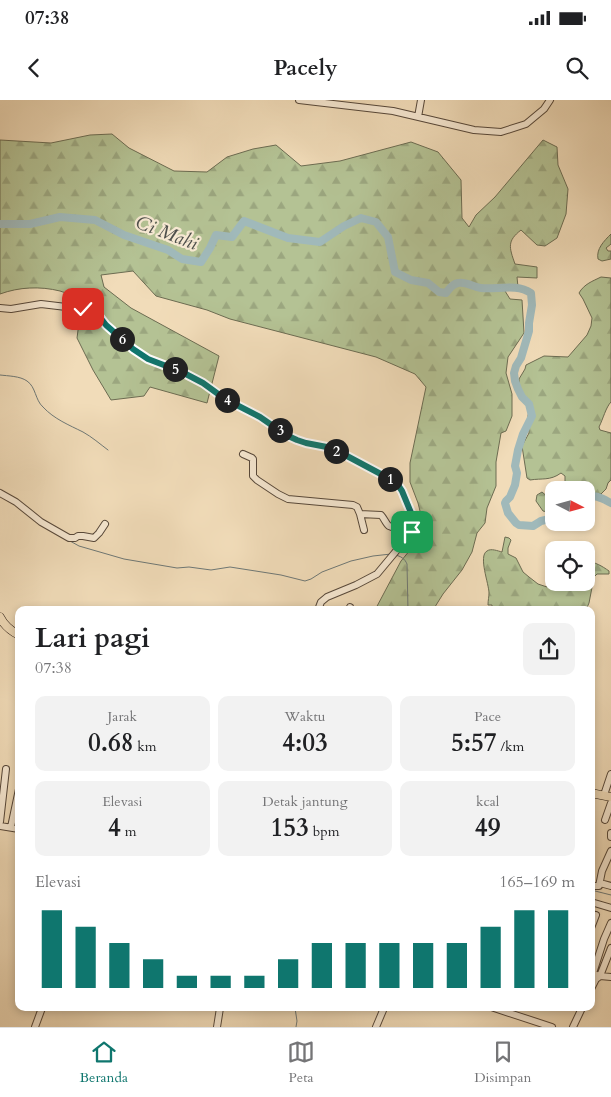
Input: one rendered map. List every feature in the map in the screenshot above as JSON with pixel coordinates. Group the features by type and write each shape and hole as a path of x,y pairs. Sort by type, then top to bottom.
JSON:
{"main road":[{"path":"0,618 15,633"}],"street":[{"path":"299,100 393,111 474,130 501,132 526,124 550,100"},
{"path":"418,117 421,100"},
{"path":"0,308 12,309 41,304 83,309 94,313 133,349 148,359 182,372 203,383 225,399 260,417 286,435 306,443 332,448 398,485 412,515 414,523 412,532 381,570 371,577 327,597 320,602 319,606"},
{"path":"243,454 253,460 253,476 278,494 294,500 353,505 357,507 364,530"},
{"path":"0,493 16,502 40,522 69,538 78,536 94,538 100,533 105,524"},
{"path":"360,514 381,515 391,527 401,525 412,515"},
{"path":"6,768 0,824 15,828"},
{"path":"607,796 611,774"},
{"path":"606,820 611,803"},
{"path":"11,827 15,808"},
{"path":"595,886 599,886 602,871 611,851"},
{"path":"600,883 611,886"},
{"path":"595,903 611,908"},
{"path":"595,964 611,923"},
{"path":"595,981 600,976 611,948"},
{"path":"595,974 611,977"},
{"path":"35,1027 41,1011"},
{"path":"217,1027 220,1011"},
{"path":"376,1027 383,1011"},
{"path":"503,1011 552,1027"},
{"path":"573,1027 581,1011"}],"green space":[{"path":"112,134 129,148 174,171 207,172 227,157 253,149 276,145 301,166 340,161 411,142 438,152 461,180 462,218 469,227 476,215 495,197 543,140 557,147 558,165 568,189 566,214 557,238 545,246 537,245 521,230 513,238 510,245 515,264 537,267 537,278 517,277 518,287 505,291 510,299 522,300 524,333 508,357 506,373 512,394 512,416 506,431 501,433 496,462 496,486 487,508 485,523 477,533 472,552 462,570 436,606 377,606 401,561 415,544 423,523 410,482 410,463 426,387 415,374 376,357 230,319 207,310 156,296 133,271 101,275 104,287 131,308 219,356 207,403 150,387 144,396 111,400 77,338 82,300 60,291 45,288 22,289 0,294 0,140 51,143 90,135"},
{"path":"611,234 611,244 606,248 608,251 611,251 611,259 602,261 598,259 599,249"},
{"path":"601,277 611,278 611,402 599,427 600,430 611,433 611,480 601,494 595,494 595,481 565,481 565,476 561,473 546,479 530,480 527,478 522,446 529,433 528,416 530,404 519,387 519,379 526,365 544,356 568,357 587,335 592,318 579,293 592,281"},
{"path":"542,492 545,495 545,511 536,501 537,495"},
{"path":"505,537 509,538 511,540 508,554 516,558 523,572 538,584 545,586 545,591 591,591 588,606 488,605 489,593 484,558 487,551 502,552"},
{"path":"595,563 609,571 609,574 597,574 595,576"}],"waterway":[{"name":"Ci Mahi","path":"0,224 30,224 60,217 95,220 124,235 168,250 182,259 201,262 216,235 232,237 244,221 288,238 320,242 344,226 361,218 376,222 388,237 395,272 411,280 428,283 439,292 446,293 452,286 461,283 481,288 519,288 531,293 532,305 529,331 521,358 514,373 518,389 522,397 529,404 532,416 518,450 515,466 517,473 515,485 505,503 508,513 519,525 533,526 545,520"},
{"path":"0,375 17,377 27,381 38,401 47,411 86,434 108,450"},
{"name":"Ci Mahi","path":"595,497 611,503"},
{"path":"70,541 79,546 124,559 177,568 189,567 211,570 230,567 305,581 351,561 391,554"},
{"path":"395,555 402,558 407,564 408,606"},
{"path":"595,891 611,895"},
{"path":"295,1011 296,1027"}],"route":[{"path":"83,309 99,316 106,325 133,349 148,359 182,372 203,383 225,399 269,422 286,435 306,443 332,448 392,480 402,491 414,520 412,532"}]}
